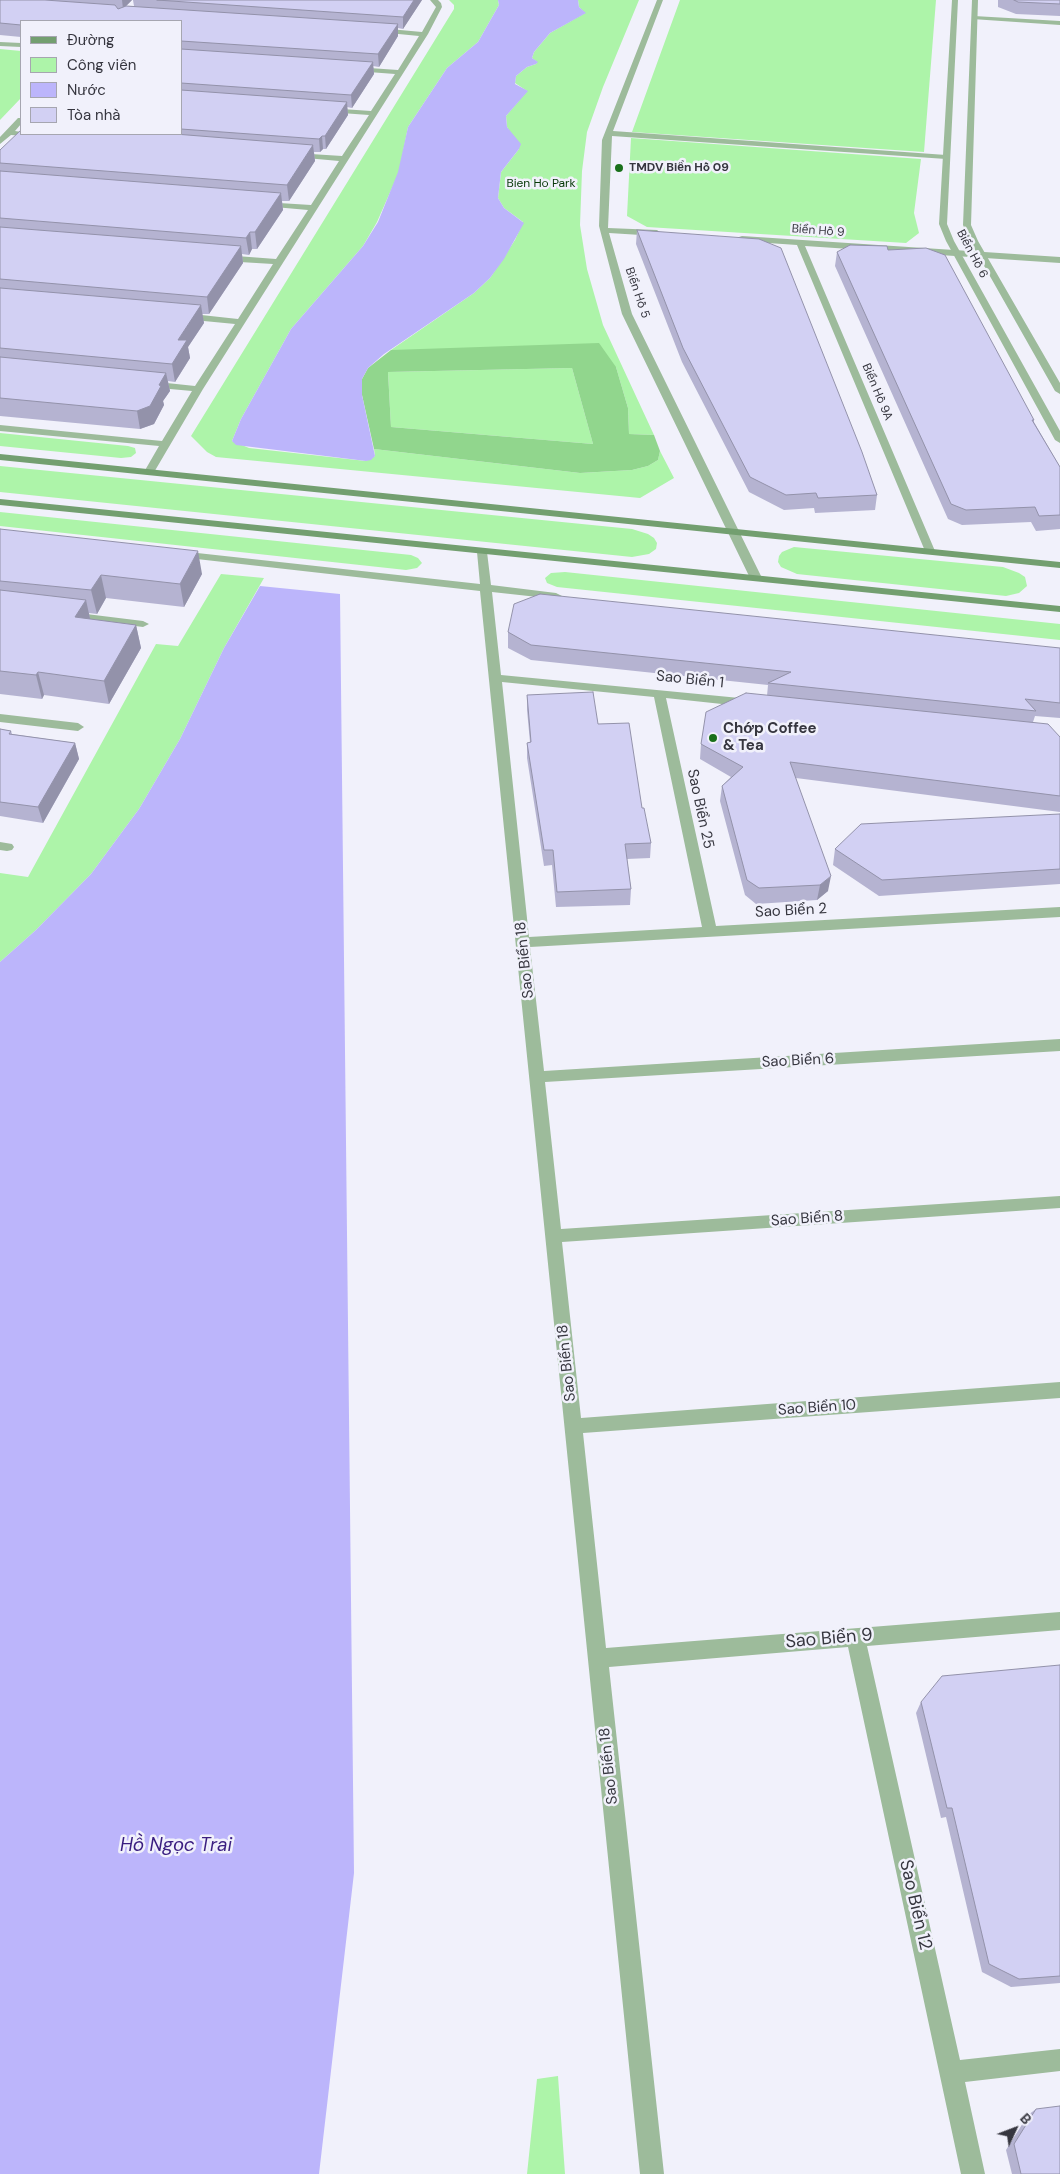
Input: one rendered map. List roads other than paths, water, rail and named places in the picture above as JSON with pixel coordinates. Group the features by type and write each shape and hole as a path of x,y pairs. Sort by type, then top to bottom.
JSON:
{"main road":[{"path":"0,456 1060,565"},
{"path":"0,502 1060,609"}],"street":[{"name":"Biển Hồ 5","path":"660,0 608,133 604,230 627,314 756,578"},
{"name":"Biển Hồ 6","path":"955,0 942,221 957,254 1060,440"},
{"name":"Biển Hồ 6","path":"975,0 967,222 982,255 1060,391"},
{"path":"149,472 198,389 424,34 439,7 436,2"},
{"path":"974,18 1060,23"},
{"path":"370,30 424,34"},
{"path":"0,44 20,45"},
{"path":"346,68 400,72"},
{"path":"317,109 373,113"},
{"path":"0,142 20,121"},
{"path":"9,133 20,134"},
{"path":"608,133 946,157"},
{"path":"32,135 43,136"},
{"path":"289,155 345,159"},
{"path":"258,204 314,208"},
{"path":"604,230 662,234"},
{"name":"Biển Hồ 9","path":"731,238 1060,260"},
{"name":"Biển Hồ 9A","path":"800,243 930,551"},
{"path":"213,257 280,262"},
{"path":"174,316 242,322"},
{"path":"138,383 198,389"},
{"path":"0,428 166,444"},
{"path":"166,552 567,598"},
{"name":"Sao Biển 18","path":"482,552 652,2174"},
{"path":"57,614 143,624"},
{"name":"Sao Biển 1","path":"495,678 759,704"},
{"name":"Sao Biển 25","path":"659,694 710,932"},
{"path":"0,718 78,727"},
{"name":"Sao Biển 2","path":"523,942 1060,912"},
{"name":"Sao Biển 6","path":"537,1077 1060,1045"},
{"name":"Sao Biển 8","path":"554,1236 1060,1202"},
{"name":"Sao Biển 10","path":"574,1426 1060,1390"},
{"name":"Sao Biển 9","path":"597,1658 1060,1621"},
{"name":"Sao Biển 12","path":"855,1637 973,2174"},
{"path":"952,2072 1060,2060"}],"water":[{"path":"498,0 578,0 579,7 586,13 550,33 534,52 532,58 538,62 527,67 516,76 515,84 528,91 506,116 507,127 521,144 501,172 498,198 504,208 524,223 504,259 490,278 474,293 384,354 368,368 362,379 362,395 375,456 371,460 366,461 236,445 232,441 241,419 291,329 363,246 378,222 398,172 408,127 447,68 478,42 499,5"},
{"name":"Hồ Ngọc Trai","path":"260,586 340,594 354,1873 319,2174 0,2174 0,962 36,930 91,874 139,809 180,739 224,648"}],"place":[{"name":"TMDV Biển Hồ 09","path":"619,168"},
{"name":"Chớp Coffee & Tea","path":"713,738"}],"park label":[{"name":"Bien Ho Park","path":"541,184"}]}
